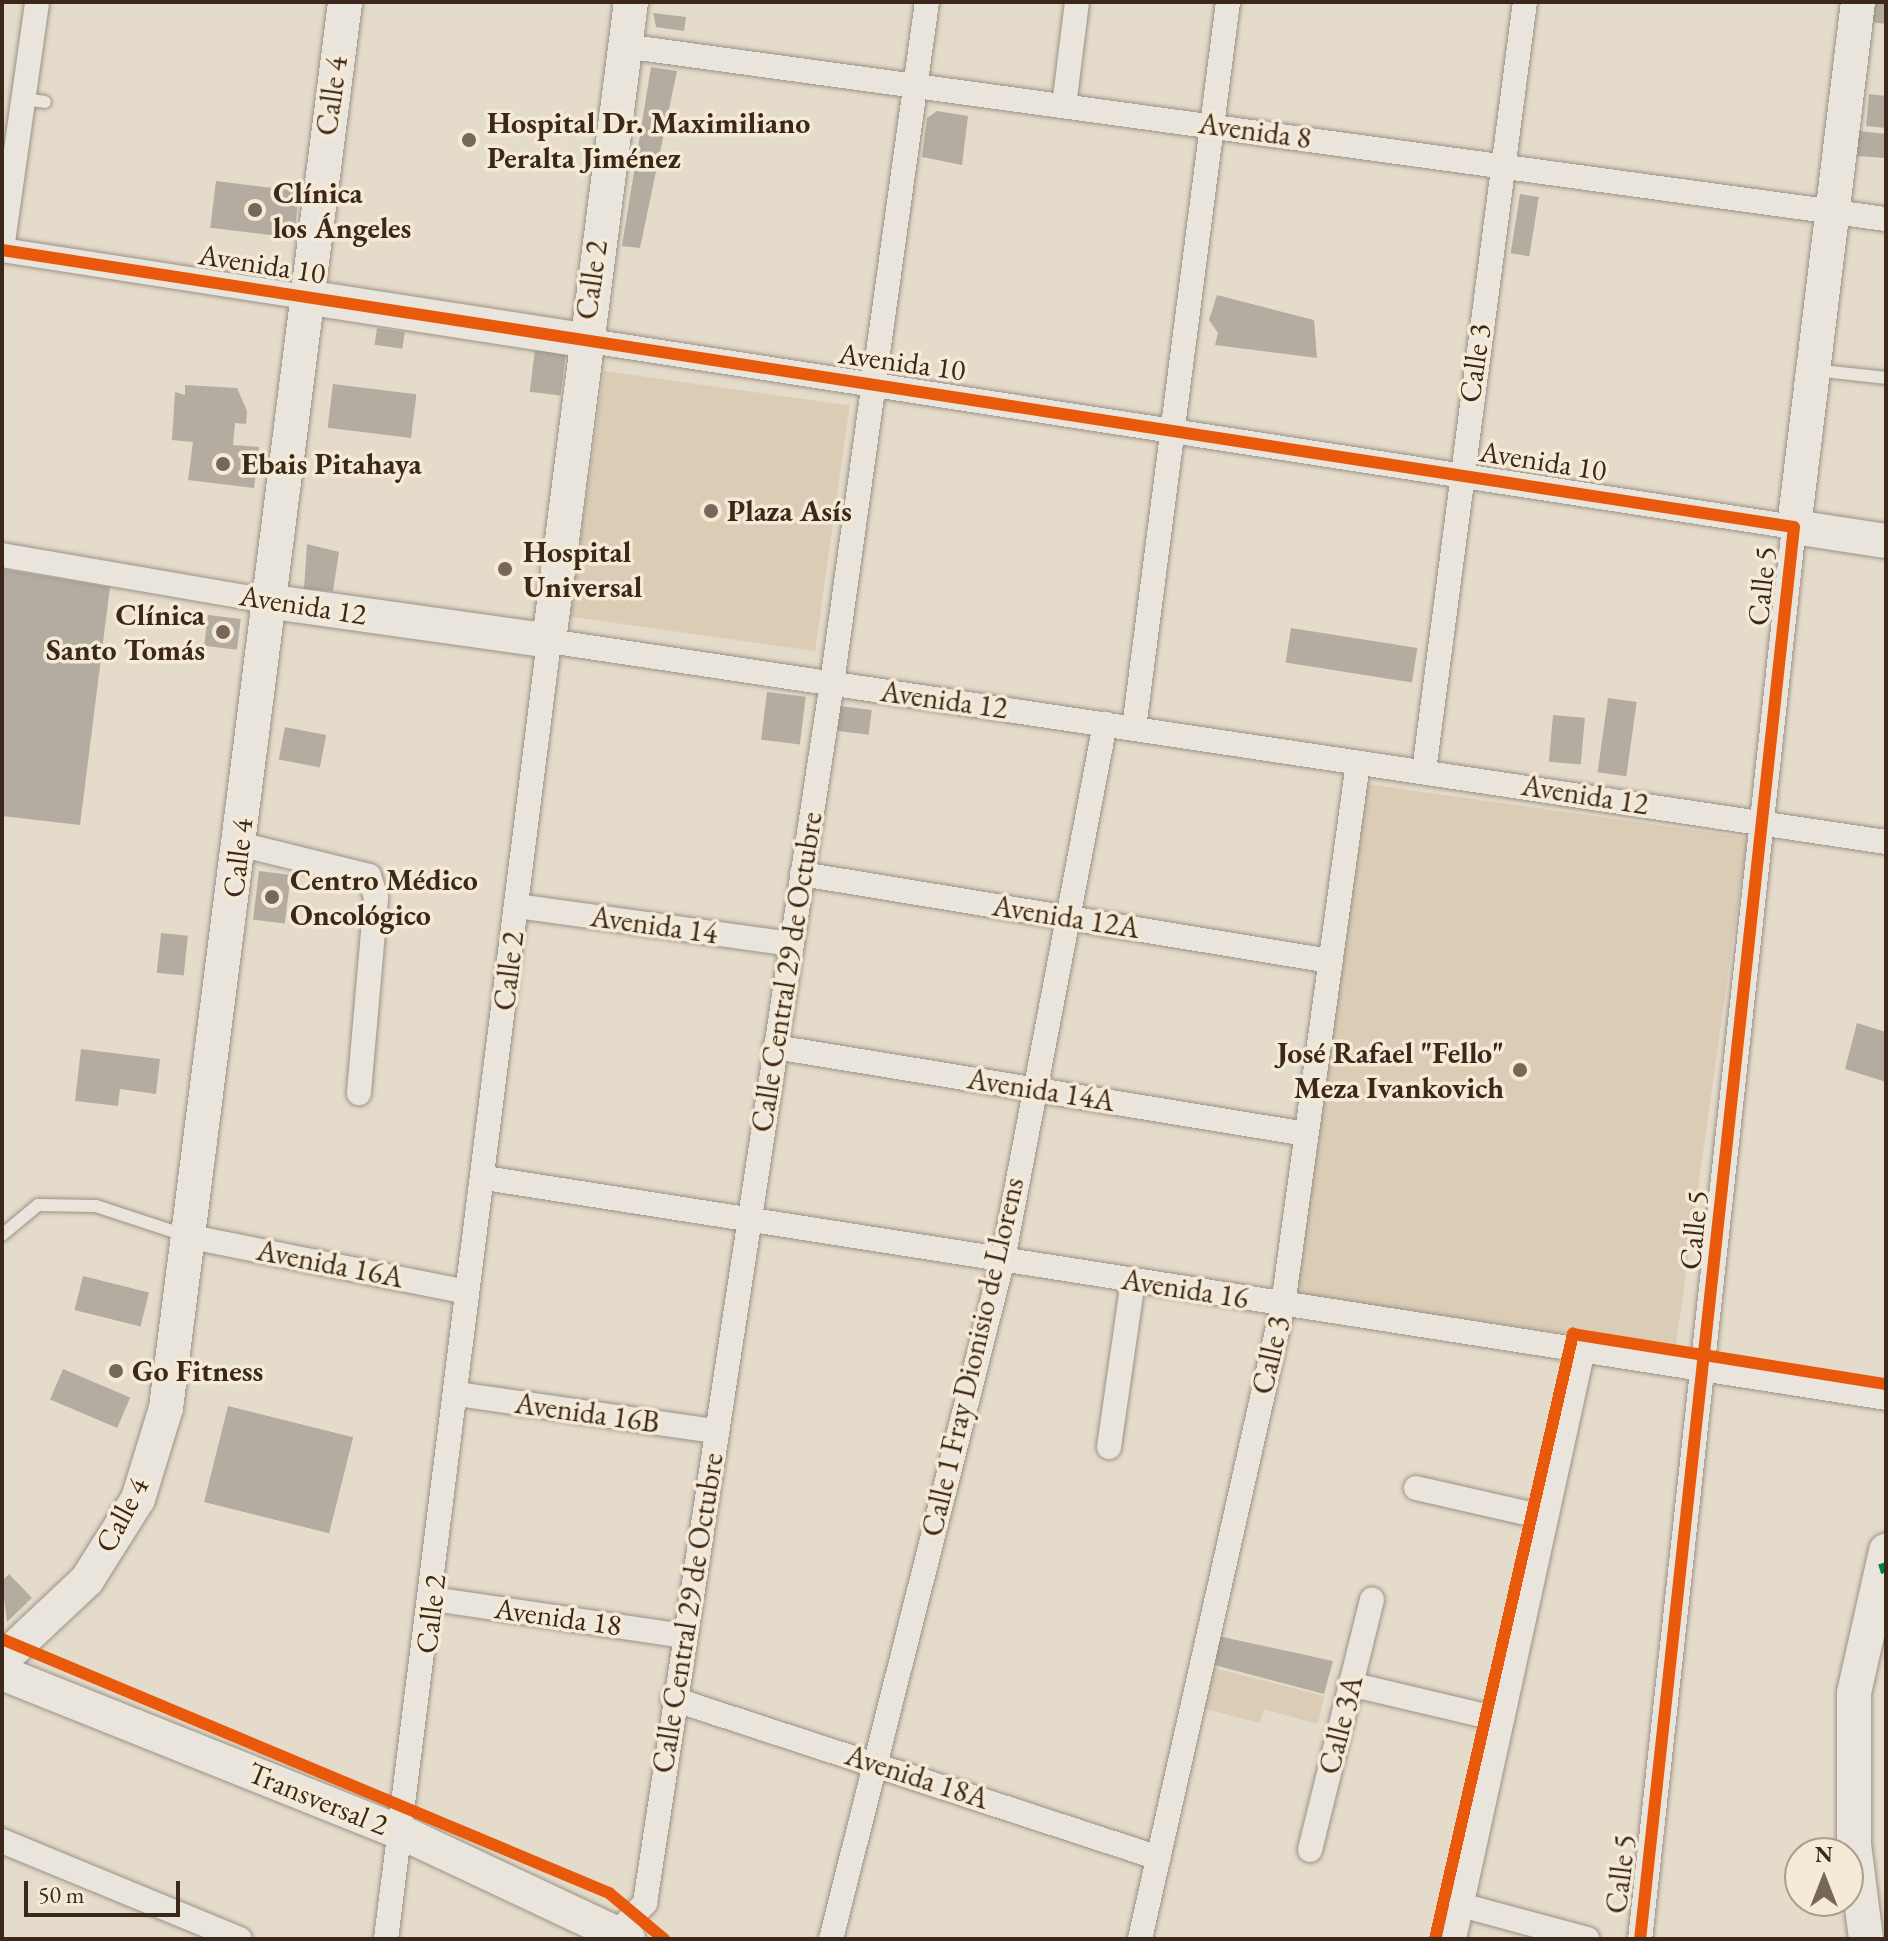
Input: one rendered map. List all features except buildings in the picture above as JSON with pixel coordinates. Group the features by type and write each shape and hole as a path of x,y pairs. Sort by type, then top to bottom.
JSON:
{"street":[{"path":"2,250 35,101 37,2"},
{"name":"Calle 4","path":"2,1660 87,1580 138,1499 166,1408 192,1237 239,844 273,602 305,297 342,2"},
{"name":"Calle 2","path":"386,1939 403,1833 458,1394 467,1292 485,1178 583,340 631,2"},
{"name":"Calle Central 29 de Octubre","path":"620,1937 645,1903 673,1699 832,683 927,2"},
{"path":"1064,106 1077,2"},
{"path":"1134,728 1216,126 1228,2"},
{"name":"Calle 3","path":"1424,771 1460,475 1525,2"},
{"name":"Calle 5","path":"1640,1939 1705,1370 1810,370 1858,2"},
{"name":"Avenida 8","path":"624,46 1886,219"},
{"name":"Avenida 10","path":"2,250 874,385 1177,427 1460,475 1886,541"},
{"name":"Avenida 12","path":"2,555 273,602 1886,842"},
{"name":"Calle 1 Fray Dionisio de Llorens","path":"831,1939 1003,1259 1030,1088 1105,724"},
{"name":"Calle 3","path":"1140,1939 1283,1305 1358,763"},
{"path":"239,844 360,868 369,876 376,898 359,1093"},
{"name":"Avenida 12A","path":"802,874 1330,961"},
{"name":"Avenida 14","path":"517,906 791,944"},
{"name":"Avenida 14A","path":"775,1047 1306,1134"},
{"name":"Avenida 16","path":"485,1178 1886,1398"},
{"name":"Avenida 16A","path":"192,1237 467,1292"},
{"path":"1109,1447 1133,1281"},
{"path":"1454,1939 1583,1350"},
{"name":"Avenida 16B","path":"458,1394 715,1431"},
{"path":"1416,1488 1544,1517"},
{"path":"1866,1939 1867,1902 1854,1693 1886,1551"},
{"name":"Avenida 18","path":"433,1599 683,1636"},
{"name":"Calle 3A","path":"1310,1850 1372,1600"},
{"name":"Transversal 2","path":"2,1673 403,1833 620,1937"},
{"path":"1350,1684 1502,1720"},
{"name":"Avenida 18A","path":"673,1699 1159,1858"},
{"path":"2,1841 240,1939"},
{"path":"1461,1905 1587,1939"}],"lane":[{"path":"1810,370 1886,378"},
{"path":"2,1235 38,1205 96,1206 192,1237"}],"shaded area":[{"name":"Plaza Asís","path":"604,371 850,406 815,651 569,617"},
{"path":"1366,784 1747,838 1675,1349 1294,1295"},
{"path":"1202,1665 1324,1696 1318,1724 1264,1709 1260,1723 1193,1706"}],"marked path":[{"path":"1883,1563 1886,1573"}],"cycle path":[{"path":"2,250 1794,527 1640,1939"},
{"path":"1435,1939 1573,1334 1886,1384"},
{"path":"2,1639 609,1893 664,1939"}],"place":[{"name":"Hospital Dr. Maximiliano Peralta Jiménez","path":"469,140"},
{"name":"Clínica los Ángeles","path":"255,210"},
{"name":"Ebais Pitahaya","path":"223,464"},
{"name":"Plaza Asís","path":"711,511"},
{"name":"Hospital Universal","path":"505,569"},
{"name":"Clínica Santo Tomás","path":"223,632"},
{"name":"Centro Médico Oncológico","path":"272,897"},
{"name":"José Rafael \"Fello\" Meza Ivankovich","path":"1520,1070"},
{"name":"Go Fitness","path":"116,1371"}]}
